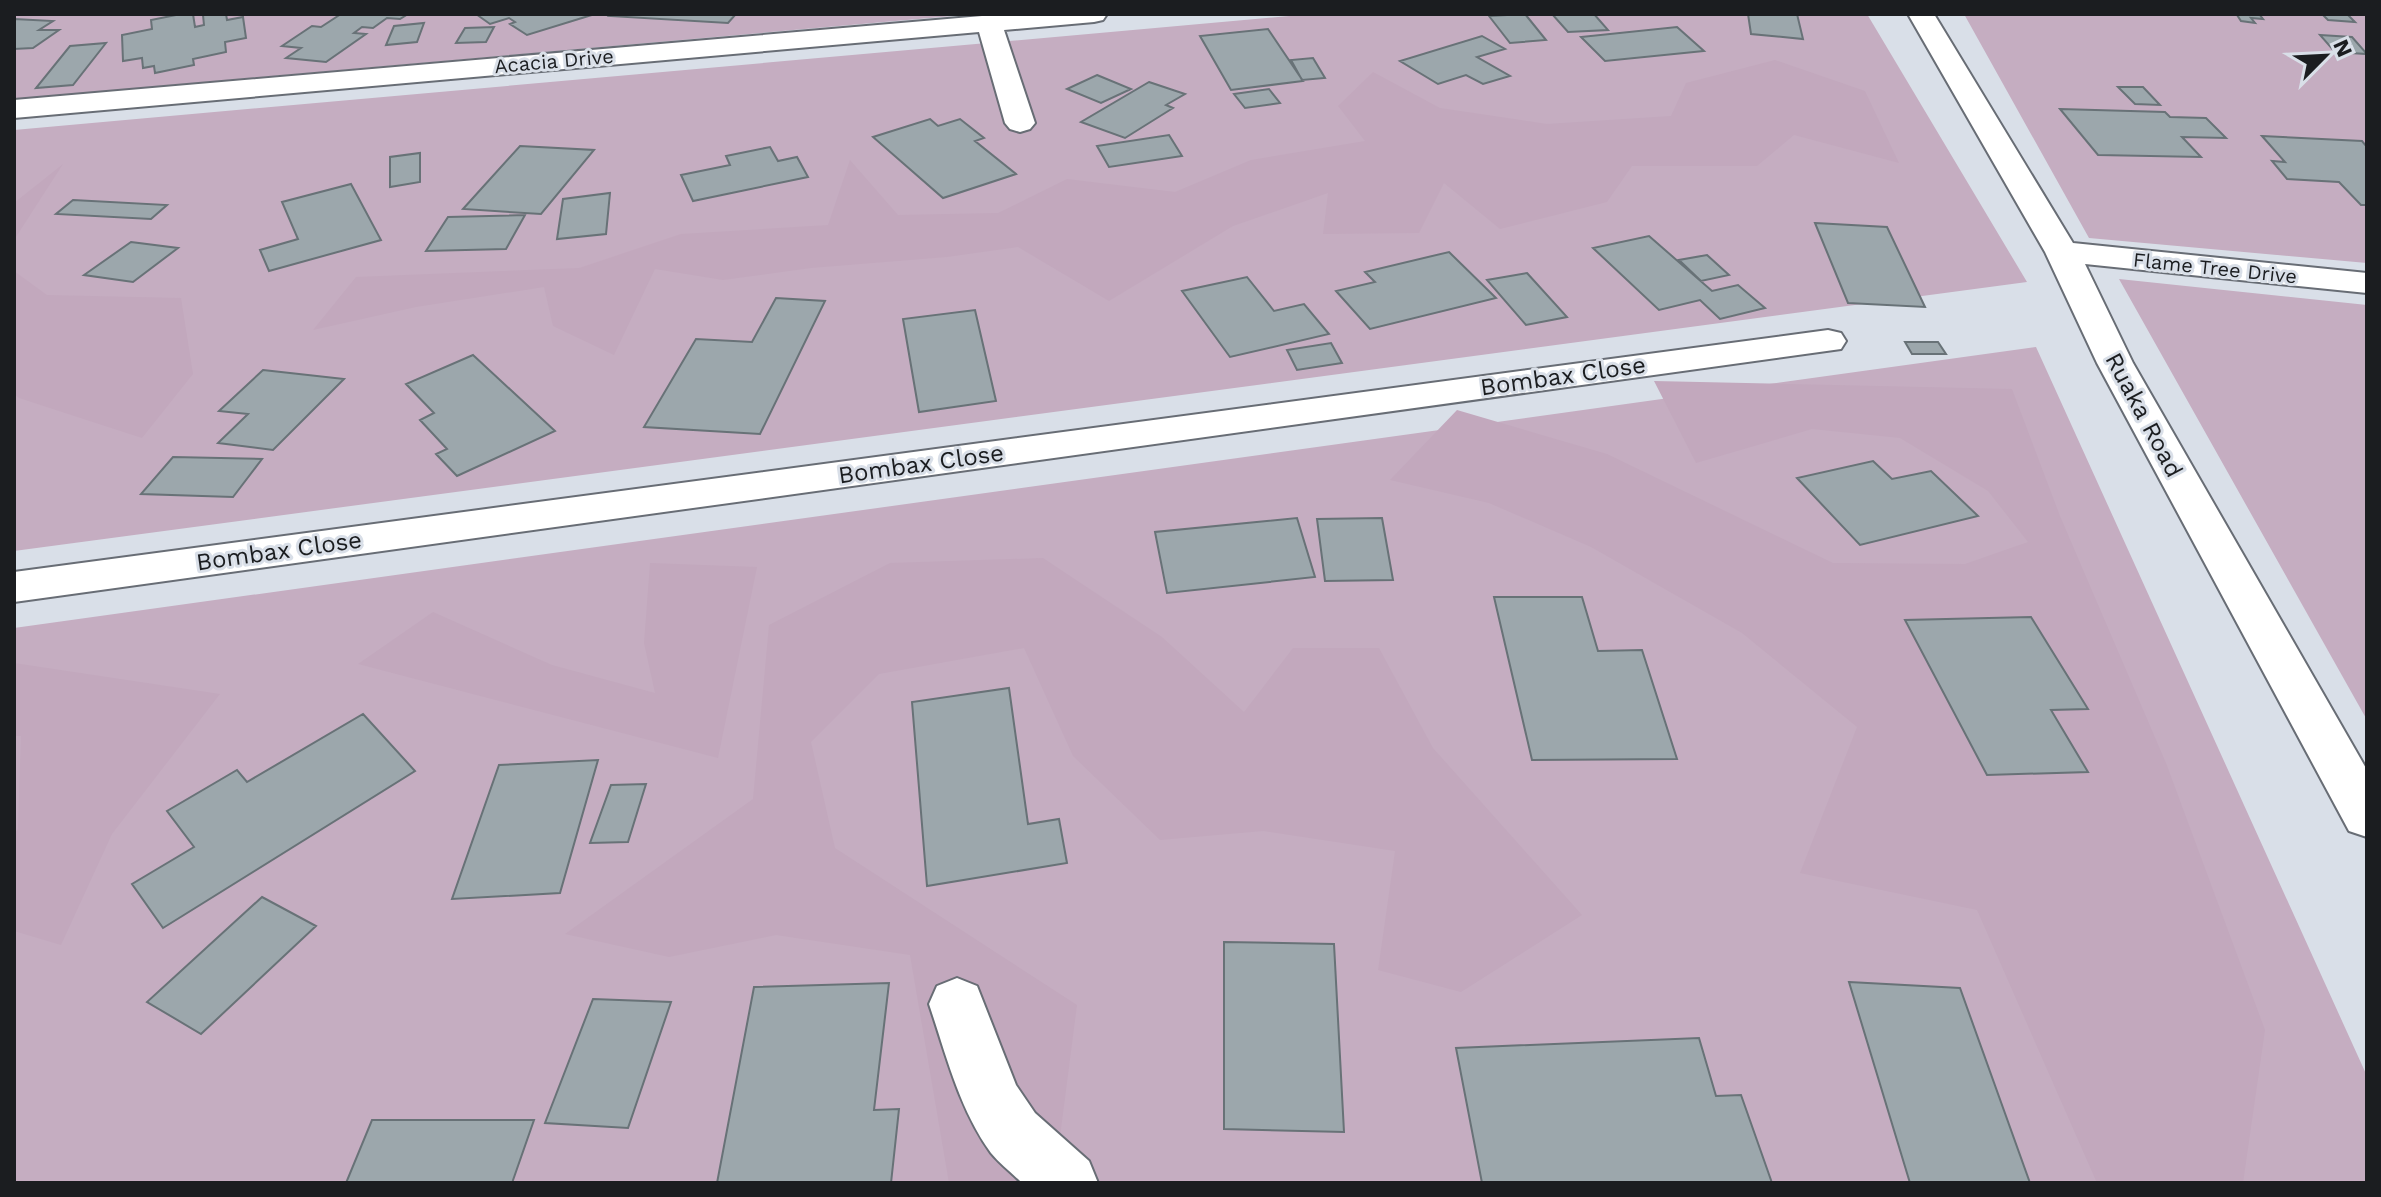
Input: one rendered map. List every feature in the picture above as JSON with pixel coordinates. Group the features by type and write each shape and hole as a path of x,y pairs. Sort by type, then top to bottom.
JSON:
{"street":[{"name":"Acacia Drive","path":"14,109 1094,14"},
{"name":"Ruaka Road","path":"1921,14 2062,252 2115,363 2367,816"},
{"path":"989,23 1020,123"},
{"name":"Flame Tree Drive","path":"2062,252 2367,283"},
{"name":"Bombax Close","path":"14,587 1828,341"},
{"path":"957,1004 992,1102 1014,1134 1067,1183"}],"shaded area":[{"path":"14,14 975,14 14,99"},
{"path":"1311,14 1867,14 2027,282 14,551 14,130"},
{"path":"1964,14 2367,14 2367,263 2089,238"},
{"path":"1775,60 1865,91 1899,163 1794,135 1757,166 1632,166 1607,202 1500,229 1444,183 1419,233 1323,234 1328,193 1233,226 1109,301 1018,247 723,280 655,269 614,355 553,326 544,287 416,307 313,330 356,277 579,268 681,234 828,225 850,160 898,215 998,213 1067,179 1175,192 1251,160 1365,141 1338,106 1373,72 1440,108 1547,124 1671,116 1686,83"},
{"path":"63,164 14,240 14,203"},
{"path":"14,271 47,295 181,298 193,374 142,438 14,394"},
{"path":"2119,279 2367,305 2367,720"},
{"path":"2036,347 2367,1076 2367,1183 14,1183 14,628"},
{"path":"1654,381 2012,389 2060,516 2166,763 2265,1030 2243,1183 2097,1183 1977,910 1800,873 1857,727 1742,633 1591,547 1489,503 1390,480 1457,410 1607,454 1833,563 1965,564 2028,542 1988,491 1900,438 1812,429 1696,463"},
{"path":"1043,558 1162,637 1244,712 1293,648 1379,648 1433,748 1582,915 1461,992 1378,970 1395,851 1263,831 1160,840 1073,756 1024,648 879,674 811,742 835,848 1077,1005 1054,1183 949,1183 910,955 776,935 669,957 565,934 753,799 769,625 890,563"},
{"path":"650,563 757,567 718,758 358,664 433,612 552,665 655,693 644,643"},
{"path":"14,663 220,694 112,834 61,945 14,931 14,834 18,829 21,736 14,736"}],"building":[{"path":"193,14 195,27 204,25 203,15 226,14 227,20 243,17 246,38 225,42 226,52 193,59 194,65 155,73 154,66 143,68 142,58 123,61 122,35 152,29 151,20"},
{"path":"341,14 408,14 400,19 387,18 373,28 362,27 354,33 366,34 326,62 286,58 301,48 282,46 312,26 321,27"},
{"path":"476,14 595,14 527,35 510,24 515,22 509,18 490,24"},
{"path":"736,14 728,23 609,16"},
{"path":"1525,14 1546,40 1510,43 1489,16"},
{"path":"1552,14 1594,14 1608,30 1568,32"},
{"path":"1748,14 1797,14 1803,39 1751,34"},
{"path":"2223,14 2259,14 2263,19 2251,18 2255,23 2241,21 2237,15"},
{"path":"2322,14 2347,14 2355,22 2328,20"},
{"path":"14,19 53,21 39,30 59,30 33,48 14,49"},
{"path":"424,23 417,42 386,45 394,26"},
{"path":"494,27 486,42 456,43 465,28"},
{"path":"1677,27 1704,51 1605,61 1581,37"},
{"path":"1268,29 1303,81 1231,90 1200,36"},
{"path":"2320,35 2352,37 2367,54 2335,52"},
{"path":"1482,36 1505,49 1477,57 1510,76 1483,84 1466,75 1438,84 1400,61"},
{"path":"106,43 73,85 36,88 70,46"},
{"path":"1313,58 1325,78 1302,80 1291,60"},
{"path":"1097,75 1131,89 1101,103 1067,89"},
{"path":"1149,82 1185,94 1166,105 1173,108 1125,138 1081,122"},
{"path":"2118,87 2143,87 2160,105 2135,104"},
{"path":"1269,89 1280,103 1245,108 1234,94"},
{"path":"2060,109 2165,112 2170,117 2206,118 2226,138 2182,137 2201,157 2098,155"},
{"path":"930,119 938,126 960,119 984,138 975,141 1016,174 943,198 873,137"},
{"path":"1169,135 1182,156 1109,167 1097,146"},
{"path":"2262,136 2362,141 2367,147 2367,205 2361,205 2339,182 2287,179 2272,161 2285,162"},
{"path":"520,146 594,150 541,214 463,209"},
{"path":"770,147 778,161 797,157 808,177 693,201 681,175 730,165 726,156"},
{"path":"420,153 420,182 390,187 390,157"},
{"path":"351,184 381,240 269,271 260,250 298,239 282,202"},
{"path":"610,193 606,234 557,239 563,199"},
{"path":"73,200 167,205 151,219 56,214"},
{"path":"525,215 506,249 426,251 448,217"},
{"path":"1815,223 1887,227 1925,307 1848,303"},
{"path":"1649,236 1712,291 1738,285 1765,308 1720,319 1700,300 1659,310 1593,248"},
{"path":"131,242 178,248 133,282 84,275"},
{"path":"1449,252 1496,298 1370,329 1336,291 1375,282 1365,272"},
{"path":"1707,255 1729,275 1701,281 1679,260"},
{"path":"1527,273 1567,317 1526,325 1487,280"},
{"path":"1247,277 1274,311 1304,304 1329,334 1230,357 1182,291"},
{"path":"776,298 825,301 760,434 644,427 696,339 752,342"},
{"path":"975,310 996,401 919,412 903,319"},
{"path":"1905,342 1938,342 1946,354 1912,354"},
{"path":"1331,343 1342,363 1297,370 1287,350"},
{"path":"473,355 555,431 457,476 436,454 447,449 420,420 434,413 406,384"},
{"path":"263,370 344,379 273,450 218,443 248,414 219,411"},
{"path":"173,457 262,459 233,497 141,494"},
{"path":"1873,461 1892,479 1931,471 1978,516 1860,545 1797,478"},
{"path":"1297,518 1315,577 1167,593 1155,532"},
{"path":"1382,518 1393,580 1325,581 1317,519"},
{"path":"1494,597 1582,597 1598,651 1642,650 1677,759 1532,760"},
{"path":"2031,617 2088,709 2051,710 2088,772 1987,775 1905,620"},
{"path":"1009,688 1028,824 1059,819 1067,863 927,886 912,702"},
{"path":"363,714 415,771 163,928 132,884 194,847 167,811 237,770 247,782"},
{"path":"598,760 560,893 452,899 499,765"},
{"path":"646,784 628,842 590,843 611,785"},
{"path":"262,897 316,926 201,1034 147,1002"},
{"path":"1224,942 1334,944 1344,1132 1224,1129"},
{"path":"1849,982 1960,988 2030,1183 1910,1183"},
{"path":"889,983 874,1110 899,1109 891,1183 717,1183 754,987"},
{"path":"593,999 671,1002 628,1128 545,1123"},
{"path":"1699,1038 1716,1096 1741,1095 1772,1183 1482,1183 1456,1048"},
{"path":"372,1120 534,1120 512,1183 346,1183"}]}
